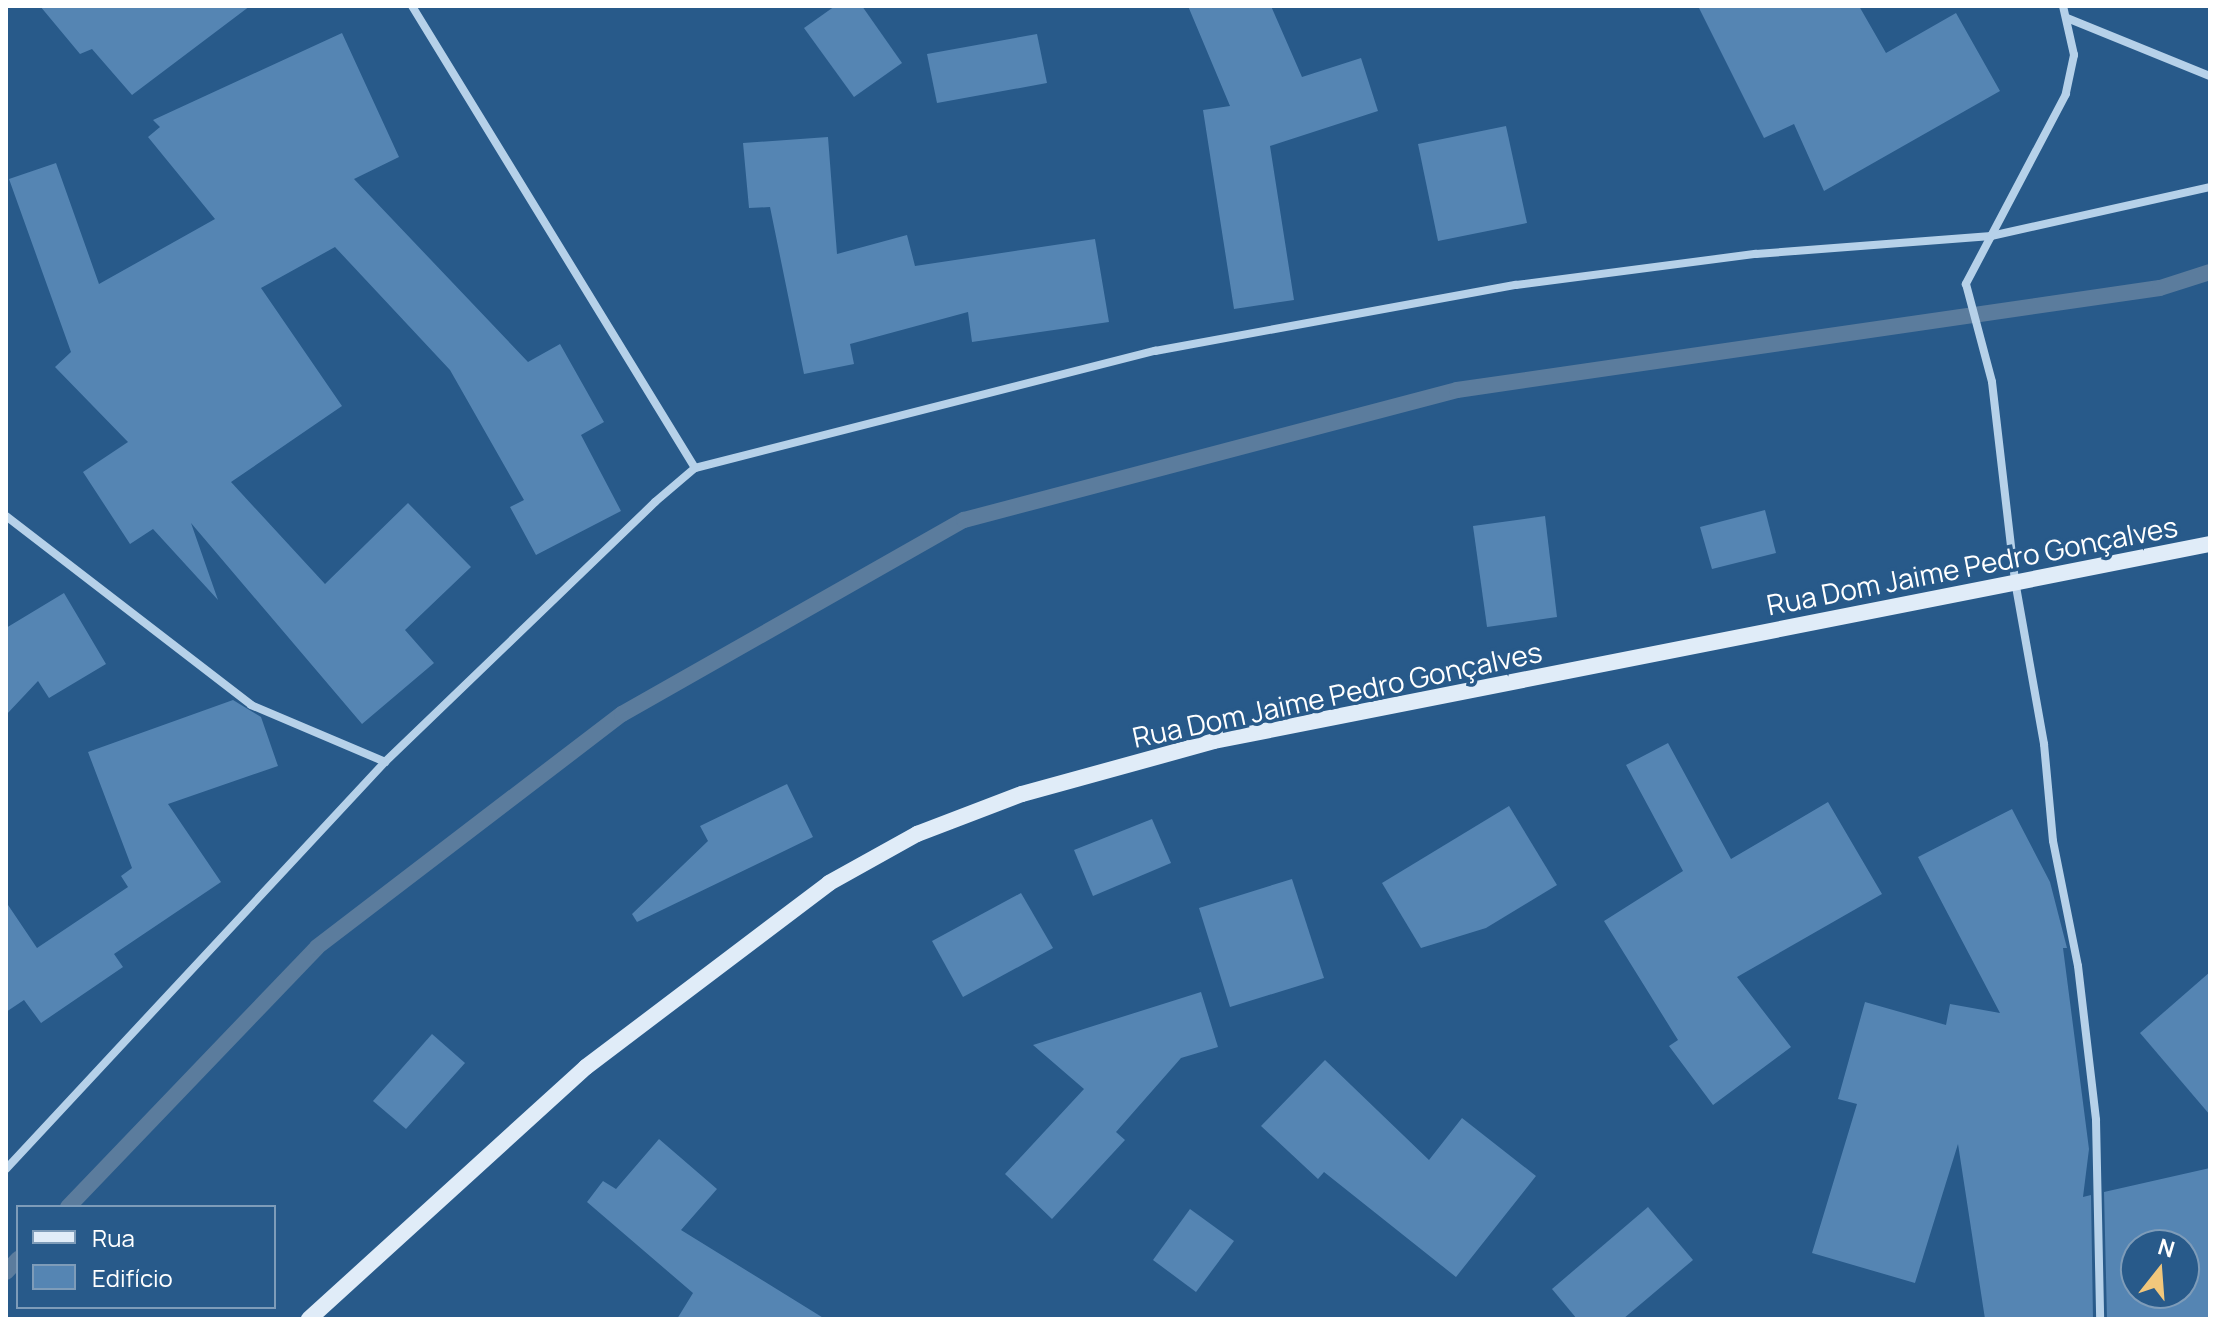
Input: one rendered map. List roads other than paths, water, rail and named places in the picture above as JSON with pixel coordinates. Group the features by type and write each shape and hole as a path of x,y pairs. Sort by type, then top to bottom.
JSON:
{"main road":[{"name":"Rua Dom Jaime Pedro Gonçalves","path":"309,1319 586,1067 829,883 917,834 1022,794 1214,741 2210,544"}],"street":[{"path":"412,6 695,468"},
{"path":"2063,6 2074,55 2066,94 1966,284 1992,382 2015,581 2044,744 2053,841 2078,966 2093,1092 2100,1319"},
{"path":"2067,18 2210,76"},
{"path":"6,1169 385,762 655,502 695,468 1155,351 1501,288 1756,254 1991,236 2210,187"},
{"path":"6,516 251,705 385,762"}],"waterway":[{"path":"70,1205 317,947 622,714 964,520 1457,390 2160,288 2210,272"},
{"path":"6,1272 16,1261"}]}
